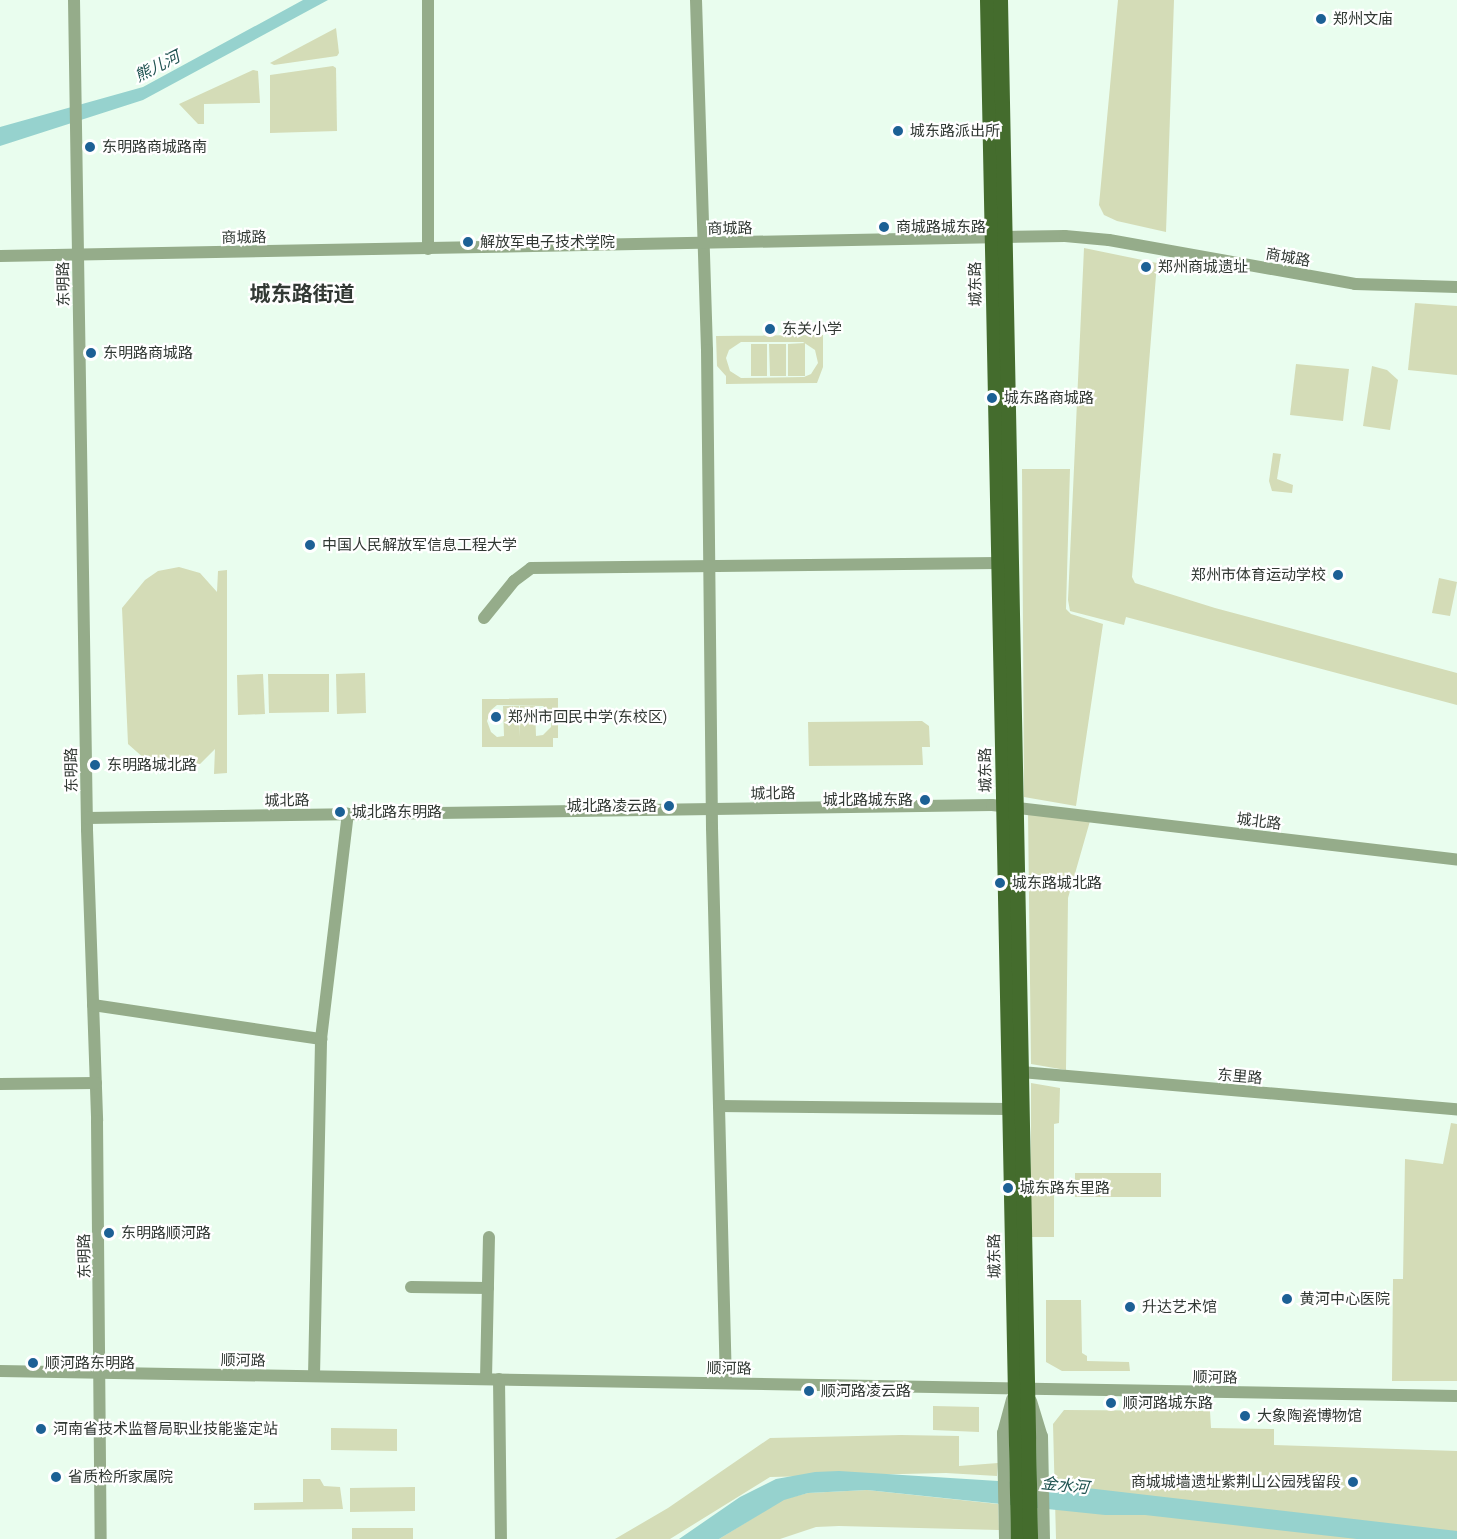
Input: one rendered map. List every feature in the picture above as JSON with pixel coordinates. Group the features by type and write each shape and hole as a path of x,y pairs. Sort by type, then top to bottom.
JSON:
{"main road":[{"name":"城东路","path":"987,0 998,238 1010,806 1009,1109 1024,1513 1030,1539"},
{"name":"城东路","path":"1000,0 998,563 1021,1072 1019,1389"},
{"name":"城东路","path":"1018,1539 1024,1513"}],"street":[{"name":"东明路","path":"74,0 87,818 96,1083 101,1539"},
{"path":"428,0 428,249"},
{"path":"696,0 704,243 712,809 726,1383"},
{"name":"商城路","path":"0,256 1065,236 1100,239 1355,284 1457,287"},
{"path":"484,618 514,581 531,568 998,563"},
{"name":"城北路","path":"87,818 1010,806 1457,860"},
{"path":"314,1376 321,1039 348,814"},
{"path":"93,1005 321,1039"},
{"name":"东里路","path":"1021,1072 1457,1109"},
{"path":"0,1084 96,1083"},
{"path":"719,1106 1009,1109"},
{"path":"489,1236 488,1288 501,1539"},
{"path":"411,1287 488,1288"},
{"name":"顺河路","path":"0,1371 1457,1396"},
{"path":"1019,1389 1003,1433 1023,1472 1024,1513 1044,1539"},
{"path":"1005,1539 1024,1513"}],"green space":[{"path":"1118,0 1174,0 1166,232 1117,221 1104,215 1099,205"},
{"path":"336,28 339,53 337,56 274,65 270,63"},
{"path":"333,66 336,68 337,131 270,133 270,75"},
{"path":"253,70 258,71 260,103 204,104 204,124 198,124 179,104"},
{"path":"1084,248 1157,263 1132,577 1135,583 1215,608 1457,673 1457,705 1126,617 1124,625 1070,611 1068,600"},
{"path":"1415,303 1457,306 1457,375 1408,370"},
{"path":"823,335 823,367 817,383 726,384 726,376 717,366 716,336","holes":["741,342 803,342 815,350 818,363 811,374 804,377 741,378 730,371 726,358 729,350"]},
{"path":"805,343 805,376 788,376 788,344"},
{"path":"751,344 767,344 767,376 751,376"},
{"path":"769,344 786,344 786,376 770,376"},
{"path":"1296,364 1349,369 1343,421 1290,415"},
{"path":"1372,366 1387,370 1398,380 1390,430 1363,426"},
{"path":"1273,453 1281,454 1277,479 1293,485 1292,493 1272,491 1269,481"},
{"path":"1022,469 1070,469 1066,609 1071,614 1103,624 1076,806 1024,797"},
{"path":"179,567 200,573 217,592 218,571 227,570 227,773 214,774 215,749 196,768 176,769 154,767 128,744 122,608 145,580 158,571"},
{"path":"1439,578 1457,582 1450,616 1432,613"},
{"path":"365,673 366,713 337,714 336,674"},
{"path":"263,674 265,714 238,715 237,675"},
{"path":"268,674 329,674 329,712 269,713"},
{"path":"558,698 558,738 553,738 553,747 482,747 482,699","holes":["497,705 543,706 552,715 551,727 543,735 536,736 535,706 520,706 519,737 519,706 503,706 504,736 497,737 491,732 487,721 491,710"]},
{"path":"922,721 929,726 930,747 922,747 923,765 809,766 808,722"},
{"path":"1028,813 1090,821 1068,898 1066,1070 1031,1064"},
{"path":"1031,1083 1060,1088 1059,1123 1054,1124 1054,1237 1031,1237"},
{"path":"1451,1123 1457,1124 1457,1381 1392,1381 1393,1279 1403,1279 1405,1159 1443,1164"},
{"path":"1075,1173 1161,1173 1161,1197 1075,1197"},
{"path":"1046,1300 1081,1300 1082,1353 1087,1356 1087,1361 1129,1362 1130,1371 1062,1371 1046,1362"},
{"path":"933,1406 979,1407 979,1432 933,1430"},
{"path":"1064,1410 1210,1411 1211,1428 1274,1429 1274,1445 1457,1451 1457,1539 1056,1539 1053,1424"},
{"path":"331,1428 397,1429 397,1451 331,1450"},
{"path":"959,1436 959,1466 998,1463 997,1476 946,1473 770,1477 670,1539 615,1539 668,1508 770,1438"},
{"path":"303,1479 320,1479 324,1486 340,1487 343,1509 254,1510 254,1503 303,1502"},
{"path":"415,1487 415,1511 350,1512 350,1488"},
{"path":"867,1490 998,1504 999,1530 839,1526 816,1527 780,1539 719,1539 784,1499 808,1493"},
{"path":"352,1528 413,1528 413,1539 352,1539"}],"water":[{"path":"303,0 328,0 143,100 0,146 0,127 143,87"},
{"path":"839,1471 1061,1485 1457,1531 1457,1539 1357,1539 1145,1515 1105,1515 867,1490 808,1493 784,1500 719,1539 679,1539 740,1497 776,1479 815,1472"}],"place":[{"name":"郑州文庙","path":"1321,19"},
{"name":"城东路派出所","path":"898,131"},
{"name":"东明路商城路南","path":"90,147"},
{"name":"商城路城东路","path":"884,227"},
{"name":"解放军电子技术学院","path":"468,242"},
{"name":"郑州商城遗址","path":"1146,267"},
{"name":"东关小学","path":"770,329"},
{"name":"东明路商城路","path":"91,353"},
{"name":"城东路商城路","path":"992,398"},
{"name":"中国人民解放军信息工程大学","path":"310,545"},
{"name":"郑州市体育运动学校","path":"1338,575"},
{"name":"郑州市回民中学(东校区)","path":"496,717"},
{"name":"东明路城北路","path":"95,765"},
{"name":"城北路城东路","path":"925,800"},
{"name":"城北路凌云路","path":"669,806"},
{"name":"城北路东明路","path":"340,812"},
{"name":"城东路城北路","path":"1000,883"},
{"name":"城东路东里路","path":"1008,1188"},
{"name":"东明路顺河路","path":"109,1233"},
{"name":"黄河中心医院","path":"1287,1299"},
{"name":"升达艺术馆","path":"1130,1307"},
{"name":"顺河路东明路","path":"33,1363"},
{"name":"顺河路凌云路","path":"809,1391"},
{"name":"顺河路城东路","path":"1111,1403"},
{"name":"大象陶瓷博物馆","path":"1245,1416"},
{"name":"河南省技术监督局职业技能鉴定站","path":"41,1429"},
{"name":"省质检所家属院","path":"56,1477"},
{"name":"商城城墙遗址紫荆山公园残留段","path":"1353,1482"}],"district":[{"name":"城东路街道","path":"302,293"}],"water label":[{"name":"熊儿河","path":"157,66"},
{"name":"金水河","path":"1065,1485"}]}
